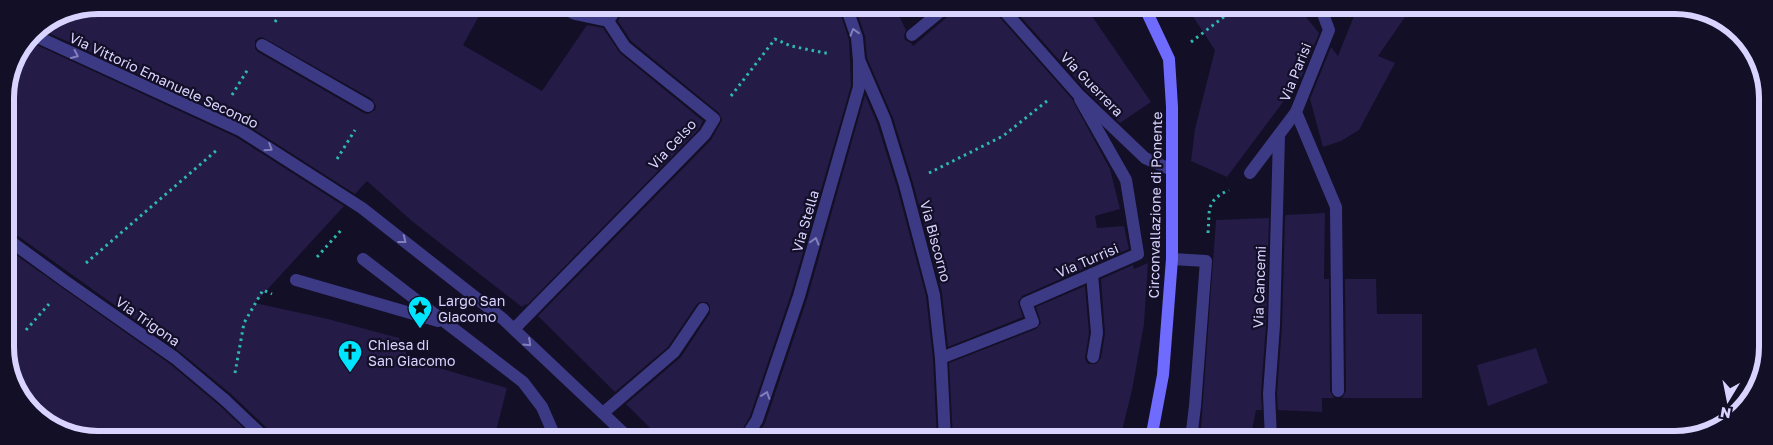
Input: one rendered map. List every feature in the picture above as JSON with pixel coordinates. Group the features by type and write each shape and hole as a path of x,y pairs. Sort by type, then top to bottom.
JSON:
{"main road":[{"name":"Circonvallazione di Ponente","path":"1148,14 1168,60 1172,107 1172,260 1162,376 1152,431"}],"street":[{"path":"575,14 608,21 613,14"},
{"name":"Via Celso","path":"514,329 705,134 714,119 625,47 604,14"},
{"name":"Via Stella","path":"750,431 757,420 799,296 859,87 857,38 849,14"},
{"path":"912,35 937,14"},
{"name":"Via Guerrera","path":"1007,14 1078,94 1145,158 1172,170"},
{"name":"Via Parisi","path":"1250,173 1296,112 1329,30 1323,14"},
{"name":"Via Vittorio Emanuele Secondo","path":"39,38 240,130 362,208 503,319 622,431"},
{"path":"262,45 368,106"},
{"name":"Via Biscorno","path":"859,60 885,120 934,295 941,358 946,431"},
{"name":"Via Turrisi","path":"941,358 1033,322 1026,303 1138,254 1126,180 1078,94"},
{"path":"1296,112 1336,207 1338,392"},
{"name":"Via Cancemi","path":"1271,431 1269,394 1274,325 1279,135"},
{"name":"Via Trigona","path":"14,244 175,358 225,400 258,431"},
{"path":"362,259 523,382 542,407 552,431"},
{"path":"1172,260 1206,262 1196,406 1192,431"},
{"path":"1092,274 1096,333 1093,357"},
{"path":"296,280 445,323"},
{"path":"603,413 674,352 704,309"}],"path":[{"path":"1168,60 1228,14"},
{"path":"714,119 775,40 792,46 859,60"},
{"path":"905,186 1003,136 1069,83"},
{"path":"323,183 368,106"},
{"path":"26,330 67,282 240,130"},
{"path":"1206,262 1210,202 1217,195 1233,188 1250,173"}],"building":[{"path":"97,14 480,14 463,45 542,91 587,25 603,28 620,53 703,121 699,129 527,305 522,307 413,222 367,181 355,194 244,123 46,32 70,18","holes":["262,37 372,99 376,106 375,110 368,114 364,113 258,52 255,49 255,41"]},
{"path":"622,14 841,14 849,40 851,86 791,294 750,416 742,431 653,431 626,404 681,357 710,313 710,306 707,302 697,304 668,347 615,392 538,316 711,140 722,120 719,113 631,41 618,21"},
{"path":"858,14 898,14 906,30 905,40 913,46 951,14 997,14 1072,99 1110,169 1120,209 1095,216 1097,228 1124,226 1129,249 1022,296 1018,302 1023,317 948,347 942,293 913,183 893,118 867,58 865,36"},
{"path":"1018,14 1090,14 1151,102 1120,123 1084,88"},
{"path":"1191,14 1304,14 1319,33 1301,78 1227,177 1191,161 1195,129 1215,50"},
{"path":"1355,14 1407,14 1378,56 1395,63 1359,130 1341,141 1323,147 1310,99 1331,47 1338,56"},
{"path":"33,43 236,137 344,206 255,303 328,319 399,338 409,359 507,388 496,431 270,431 231,394 180,352 14,233 14,92 22,60"},
{"path":"865,95 877,123 897,187 926,296 933,359 937,431 760,431 765,423 807,299"},
{"path":"1325,213 1324,279 1329,279 1330,391 1334,398 1322,398 1322,412 1278,410 1277,394 1282,326 1285,218 1286,215"},
{"path":"1269,218 1266,325 1261,394 1262,410 1256,410 1252,431 1222,431 1201,428 1216,220"},
{"path":"14,254 170,364 247,431 81,430 58,421 31,393 26,392 20,380 15,364"},
{"path":"1148,263 1144,324 1132,390 1122,431 953,431 949,363 1036,329 1041,323 1036,307 1085,286 1089,333 1085,359 1088,364 1096,364 1101,358 1105,334 1101,279 1133,265 1134,269"},
{"path":"1345,279 1376,279 1377,314 1422,314 1422,398 1342,398 1346,391"},
{"path":"1536,348 1548,383 1488,406 1477,365"}],"place":[{"name":"Largo San Giacomo","path":"420,329"},
{"name":"Chiesa di San Giacomo","path":"350,373"}]}
